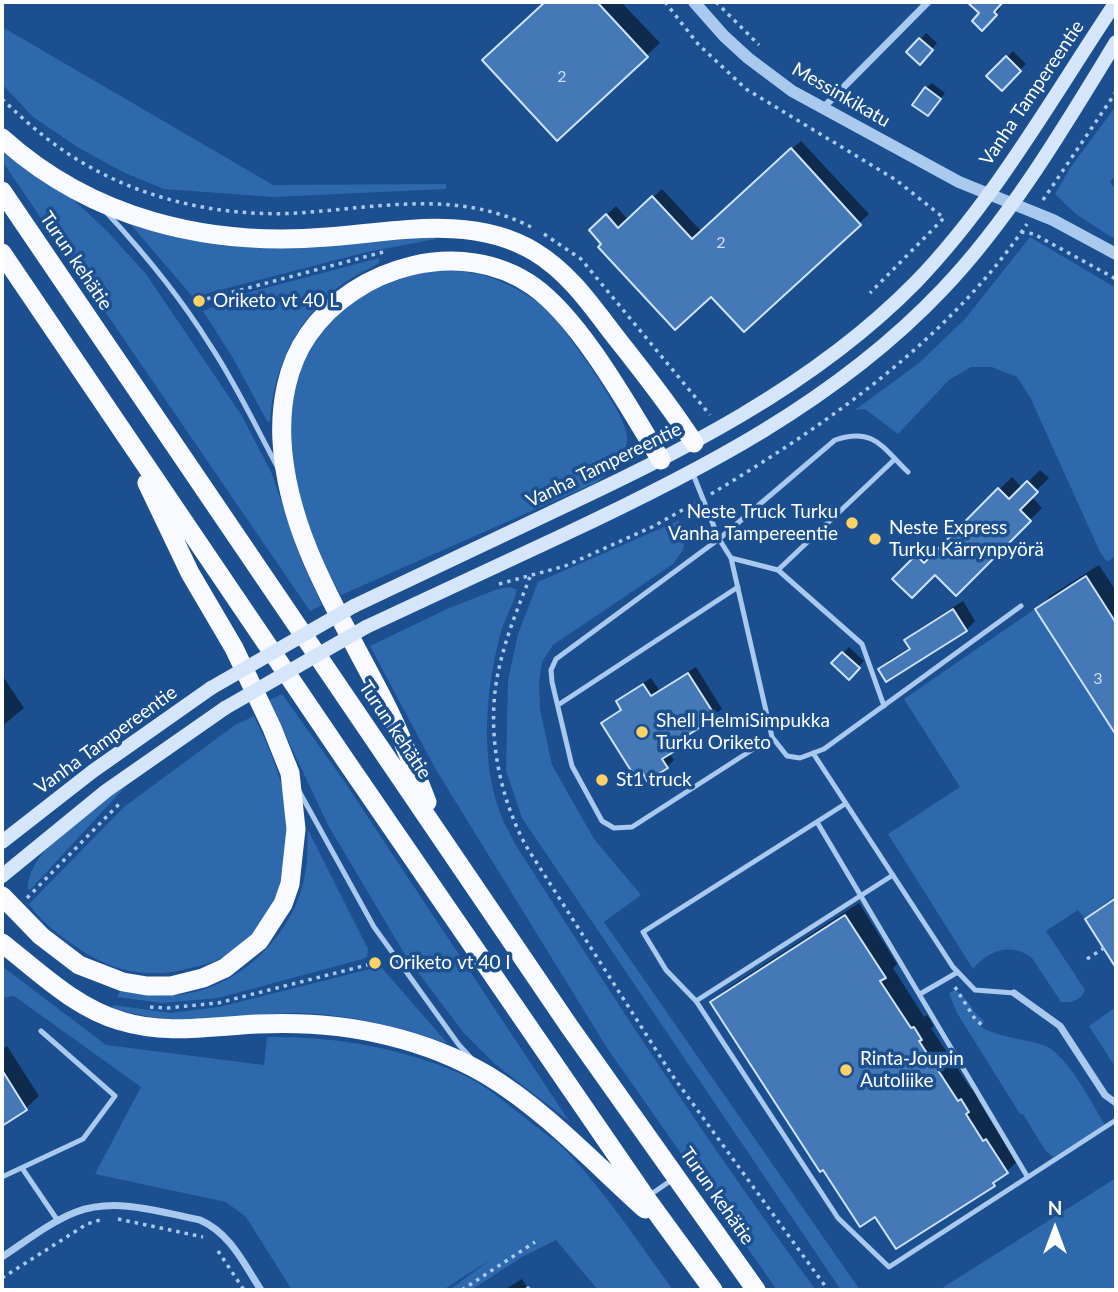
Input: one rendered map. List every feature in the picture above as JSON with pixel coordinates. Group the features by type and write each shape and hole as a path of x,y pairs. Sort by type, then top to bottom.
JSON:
{"highway":[{"path":"2,138 39,166 93,199 133,217 192,232 238,238 285,239 430,229 465,230 495,236 535,252 563,273 672,409 694,443"},
{"name":"Turun kehätie","path":"2,191 443,842 756,1290"},
{"path":"2,253 346,761 646,1198 713,1290"},
{"path":"443,842 388,707 326,590 306,543 288,486 282,445 283,406 291,369 306,337 331,309 369,281 406,267 441,262 495,268 521,279 552,302 591,351 661,460"},
{"path":"2,896 41,936 79,965 109,978 147,986 171,986 203,978 225,968 259,940 283,904 290,884 296,846 289,773 272,728 234,649 190,573 121,428"},
{"path":"2,943 66,993 92,1009 120,1021 175,1029 288,1023 351,1027 392,1036 436,1051 488,1076 559,1130 668,1229"}],"main road":[{"name":"Vanha Tampereentie","path":"2,842 93,771 211,688 354,606 694,443 732,423 792,383 870,324 918,280 987,194 1116,2"},
{"path":"2,876 106,791 225,708 366,626 655,492 735,449 798,410 890,340 945,287 1011,203 1083,97 1116,41"},
{"path":"692,473 694,443"},
{"path":"661,460 692,473"}],"street":[{"name":"Messinkikatu","path":"694,2 748,58 792,91 959,182 1053,220 1116,254"},
{"path":"823,108 928,2"},
{"path":"1014,993 1060,1026 1105,1095 1116,1102"},
{"path":"2,1258 58,1221 86,1209 126,1206 200,1220 221,1231 261,1290"}],"lane":[{"path":"93,199 124,232 185,307 211,345 288,486"},
{"path":"772,737 632,827 614,828 602,821 572,766 551,670 555,659 719,539 835,440 852,435 871,437 908,472"},
{"path":"778,570 895,459"},
{"path":"692,473 719,539 731,558 772,737 787,756 800,758 824,749 1021,606"},
{"path":"731,558 778,570 862,644 884,706"},
{"path":"558,705 738,587"},
{"path":"813,753 958,972 975,990 1014,993"},
{"path":"289,773 374,927 459,1045 488,1076"},
{"path":"845,804 643,932 666,970 696,1001 838,1218 889,1267 1116,1120"},
{"path":"817,822 1027,1176"},
{"path":"696,1001 893,875"},
{"path":"920,993 958,972"},
{"path":"2,1177 83,1139 115,1096 41,1031"},
{"path":"22,1168 58,1221"},
{"path":"646,1198 676,1177"}],"path":[{"path":"665,2 698,44 746,89 896,180 944,218 870,293"},
{"path":"716,2 760,46"},
{"path":"841,90 870,113 861,130"},
{"path":"1054,183 1116,92"},
{"path":"1021,232 1034,233 1116,279"},
{"path":"199,301 391,251"},
{"path":"672,409 697,398"},
{"path":"750,470 652,527 565,566 531,577 500,664 495,696 499,776 513,822 526,846 671,1075 828,1290"},
{"path":"28,897 126,797"},
{"path":"1087,959 1104,948"},
{"path":"950,977 975,1019 982,1025"},
{"path":"2,1278 87,1224 102,1220 117,1219 205,1237"},
{"path":"462,1290 535,1242"},
{"path":"213,1243 244,1290"}],"shaded area":[{"path":"2,25 273,185 446,184 446,189 273,197 164,189 125,173 79,148 33,117 2,84"},
{"path":"1116,106 1116,175 1110,182 1116,190 1116,237 1111,237 1076,214 1055,194 1070,168"},
{"path":"2,150 75,201 146,274 242,416 272,474 301,560 322,605 310,611 2,161"},
{"path":"131,225 200,242 252,247 436,233 436,239 367,252 193,297"},
{"path":"1030,237 1116,288 1116,556 1107,562 1099,550 1030,397 1017,377 992,367 971,367 949,380 898,434 865,409 855,410 919,363 965,319"},
{"path":"379,258 379,263 342,284 322,301 299,331 282,365 272,402 270,422 267,421 233,358 203,311 243,294"},
{"path":"427,270 486,276 520,291 543,307 569,338 607,392 624,425 627,444 622,457 595,483 341,595 321,560 297,491 290,462 289,402 309,346 356,295"},
{"path":"678,521 687,529 683,550 673,564 553,645 542,662 539,683 540,709 552,765 594,839 641,895 604,922 860,1290 841,1290 522,818 506,771 508,680 518,634 538,582"},
{"path":"510,587 517,590 495,656 487,722 489,767 502,819 515,844 662,1070 737,1181 816,1290 777,1290 607,1048 435,768 370,646 449,608"},
{"path":"1035,609 1116,735 1116,898 1085,919 1078,910 1046,931 1085,990 1078,999 1069,1002 1061,1002 1032,958 1016,950 993,953 973,969 888,834 960,787 904,699"},
{"path":"282,694 344,781 569,1121 495,1064 464,1033 407,958 328,825 269,700"},
{"path":"254,716 280,780 285,800 287,841 285,862 273,902 264,920 246,942 224,957 199,966 165,973 139,972 114,966 89,955 64,939 42,919 29,904 124,807 235,725"},
{"path":"126,786 31,889 28,889 31,874 51,844 65,830"},
{"path":"308,830 368,949 367,957 218,998 162,1003 117,997 120,991 163,996 202,990 245,968 279,934 292,913 301,891 307,863"},
{"path":"2,966 106,1045 264,1065 267,1037 340,1041 413,1056 469,1078 496,1095 566,1151 608,1201 673,1290 598,1290 556,1240 522,1257 471,1290 449,1290 493,1258 443,1290 292,1290 246,1217 226,1202 95,1174 141,1087 14,996 2,998"},
{"path":"382,968 448,1044 392,1027 336,1016 281,1013 185,1020 154,1018 112,1008 113,1005 171,1013 219,1007"},
{"path":"955,990 984,1021 981,1027 1043,1045 1061,1058 1078,1080 1105,1125 1053,1157 1045,1150 957,1013 949,993"},
{"path":"1116,1007 1116,1068 1089,1026"},
{"path":"1116,1178 1116,1290 939,1290"}],"building":[{"path":"545,2 597,2 648,57 557,141 482,60"},
{"path":"967,2 1003,2 994,12 997,15 982,31 972,21 979,13"},
{"path":"919,38 933,50 920,65 906,52"},
{"path":"1006,56 1021,71 1002,91 986,76"},
{"path":"925,87 941,99 928,116 912,105"},
{"path":"791,148 861,225 744,332 711,297 675,330 598,247 601,244 589,230 606,214 618,228 652,196 692,239"},
{"path":"1027,481 1038,492 1020,510 1031,521 956,596 935,575 912,598 892,579 916,555 924,563 998,488 1009,499"},
{"path":"1086,576 1116,623 1116,735 1035,609"},
{"path":"953,609 967,631 886,682 878,669 910,649 904,640"},
{"path":"842,652 860,668 849,680 831,663"},
{"path":"688,673 716,717 679,741 683,746 662,759 668,768 647,781 642,772 635,777 601,723 621,710 616,701 643,684 651,696"},
{"path":"1116,898 1116,968 1085,919"},
{"name":"Rinta-Joupin Autoliike","path":"845,915 886,978 880,981 911,1028 914,1027 922,1040 919,1041 958,1101 961,1099 969,1112 966,1114 983,1141 986,1139 1008,1173 993,1183 995,1186 896,1249 875,1217 860,1227 823,1170 820,1172 710,1002"},
{"path":"2,1070 27,1110 2,1126"}],"place":[{"name":"Oriketo vt 40 L","path":"199,301"},
{"name":"Neste Truck Turku Vanha Tampereentie","path":"852,523"},
{"name":"Neste Express Turku Kärrynpyörä","path":"875,539"},
{"name":"Shell HelmiSimpukka Turku Oriketo","path":"642,732"},
{"name":"St1 truck","path":"602,780"},
{"name":"Oriketo vt 40 I","path":"375,963"},
{"name":"Rinta-Joupin Autoliike","path":"846,1070"}]}
